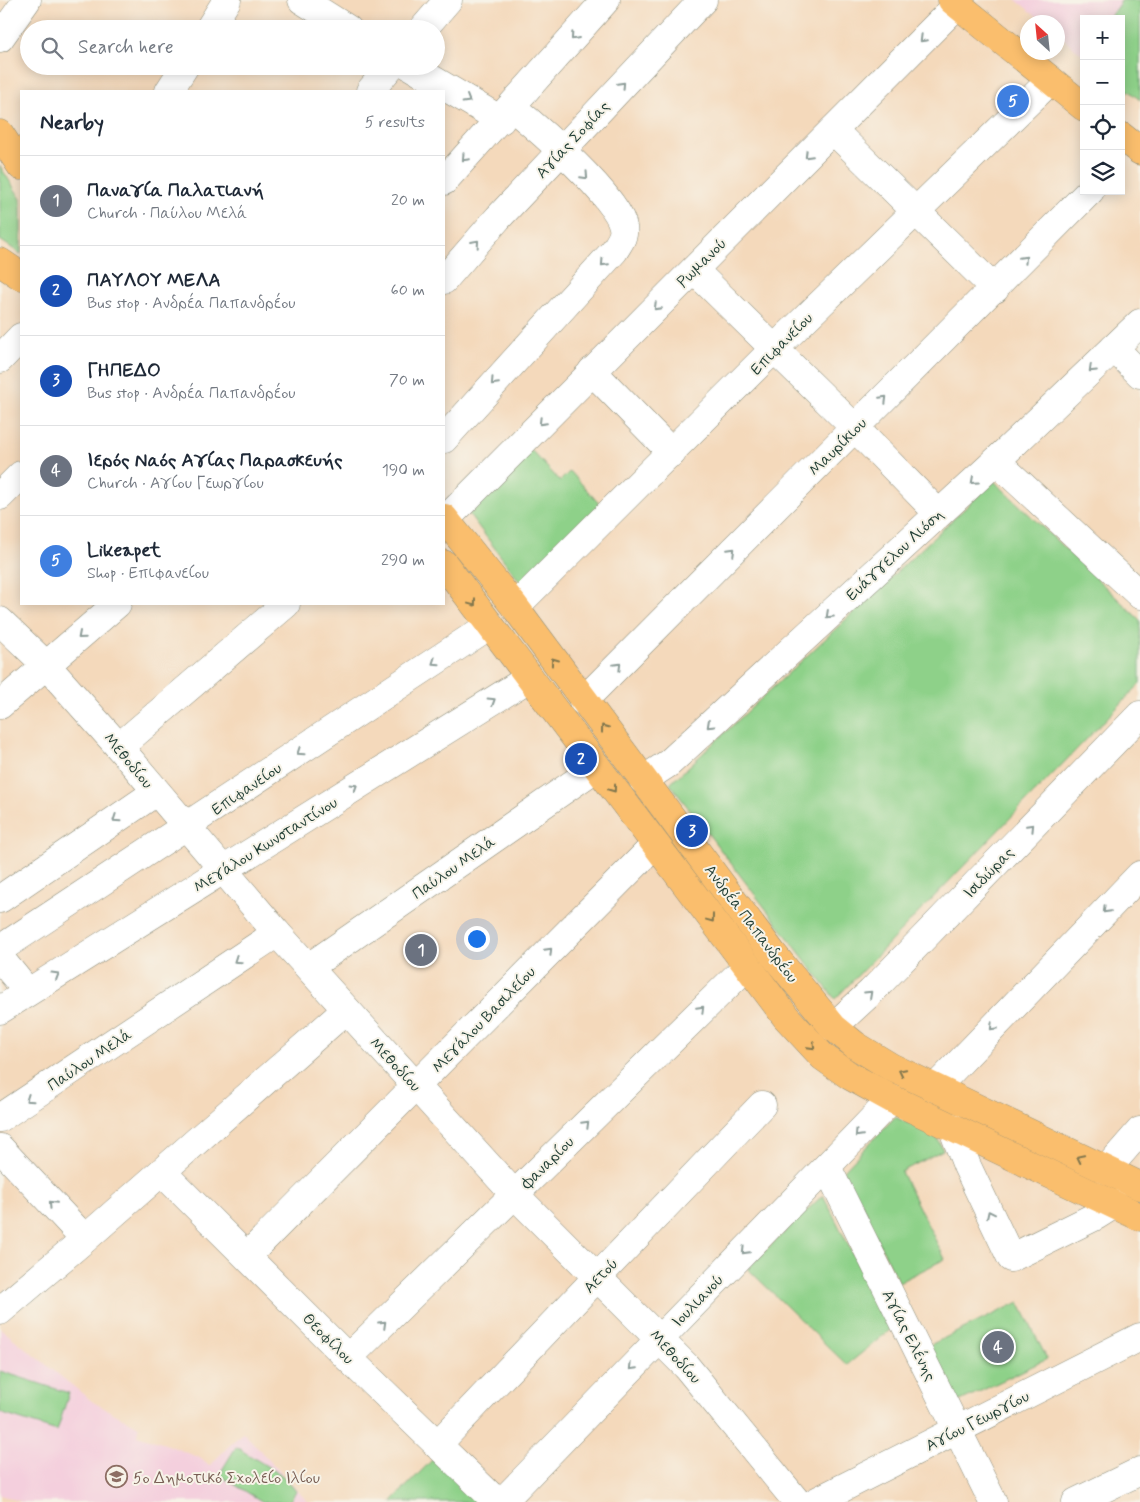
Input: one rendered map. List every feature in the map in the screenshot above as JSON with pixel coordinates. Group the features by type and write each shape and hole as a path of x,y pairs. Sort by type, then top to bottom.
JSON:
{"main road":[{"path":"954,2 1081,105"},
{"path":"0,134 20,164"},
{"path":"0,262 20,275"},
{"name":"Ανδρέα Παπανδρέου","path":"445,520 515,607 583,701 774,954 833,1027 855,1045 891,1067 1140,1186"},
{"name":"Ανδρέα Παπανδρέου","path":"445,565 654,845 786,1017 823,1057 892,1099 1140,1217"}],"street":[{"path":"0,38 27,0"},
{"path":"214,20 227,0"},
{"path":"302,0 334,20"},
{"path":"431,20 448,0"},
{"path":"445,180 606,0"},
{"name":"Αγίας Σοφίας","path":"445,279 561,150 703,0"},
{"name":"Ρωμανού","path":"445,518 833,130 954,2"},
{"path":"170,90 179,75"},
{"path":"371,90 383,75"},
{"path":"428,75 506,113 561,150 618,212 622,221 622,237 614,251 445,438"},
{"name":"Επιφανείου","path":"515,607 672,453 774,349 1050,81"},
{"path":"833,130 995,289"},
{"name":"Μαυρίκιου","path":"583,701 995,289 1086,195"},
{"path":"694,270 855,428 938,513"},
{"name":"Ευάγγελου Λιόση","path":"643,780 669,763 996,461 1140,323"},
{"path":"0,359 20,338"},
{"path":"1114,348 1140,374"},
{"path":"592,371 672,453"},
{"path":"996,461 1140,596"},
{"path":"0,496 20,476"},
{"path":"0,706 117,605"},
{"path":"120,747 285,605"},
{"name":"Μεθοδίου","path":"0,620 46,666 120,747 156,792 277,933 310,967 346,1010 515,1195 660,1338 713,1398 797,1502"},
{"name":"Επιφανείου","path":"0,949 490,625"},
{"name":"Μεγάλου Κωνσταντίνου","path":"0,1010 529,678"},
{"name":"Ισιδώρας","path":"833,1027 871,992 1140,715"},
{"name":"Παύλου Μελά","path":"310,967 597,767"},
{"path":"0,899 156,792"},
{"name":"Μεγάλου Βασιλείου","path":"248,1256 654,845"},
{"path":"935,1088 1140,874"},
{"name":"Παύλου Μελά","path":"0,1118 277,933"},
{"path":"0,958 28,991"},
{"name":"Φαναρίου","path":"348,1358 747,966"},
{"path":"0,1311 346,1010"},
{"name":"Ιουλιανού","path":"502,1502 892,1099"},
{"name":"Αετού","path":"437,1445 762,1105"},
{"path":"952,1127 967,1166 1011,1258 1096,1216 1114,1204"},
{"path":"1106,1170 1140,1131"},
{"path":"0,1148 85,1239"},
{"name":"Αγίας Ελένης","path":"827,1167 993,1502"},
{"name":"Θεοφίλου","path":"162,1172 348,1358 497,1502"},
{"name":"Αγίου Γεωργίου","path":"815,1502 1140,1337"},
{"path":"1076,1502 1140,1471"}],"shaded area":[{"path":"1016,0 1122,0 1111,15 1080,15 1080,52 1065,40 1065,15 1035,15"},
{"path":"0,1328 93,1402 139,1427 137,1435 200,1458 209,1466 243,1432 308,1502 22,1502 0,1495"}],"green space":[{"path":"1122,0 1140,0 1140,100 1125,88 1125,15 1111,15"},
{"path":"0,166 20,197 20,253 0,240"},
{"path":"531,450 560,481 570,471 603,508 524,587 469,514"},
{"path":"994,481 1140,620 1140,684 835,999 670,784"},
{"path":"895,1117 936,1136 943,1150 901,1172 945,1259 899,1282 843,1171"},
{"path":"823,1195 891,1329 847,1365 747,1268"},
{"path":"1019,1302 1047,1359 956,1403 928,1346"},
{"path":"0,1371 69,1393 57,1431 0,1413"},
{"path":"236,1447 283,1476 296,1491 289,1502 263,1502 219,1475"},
{"path":"435,1457 478,1502 391,1502"}],"place":[{"name":"Likeapet","path":"1013,101"},
{"name":"ΠΑΥΛΟΥ ΜΕΛΑ","path":"581,759"},
{"name":"ΓΗΠΕΔΟ","path":"692,831"},
{"name":"Παναγία Παλατιανή","path":"421,950"},
{"name":"Ιερός Ναός Αγίας Παρασκευής","path":"998,1347"},
{"name":"5ο Δημοτικό Σχολείο Ιλίου","path":"117,1477"}]}
